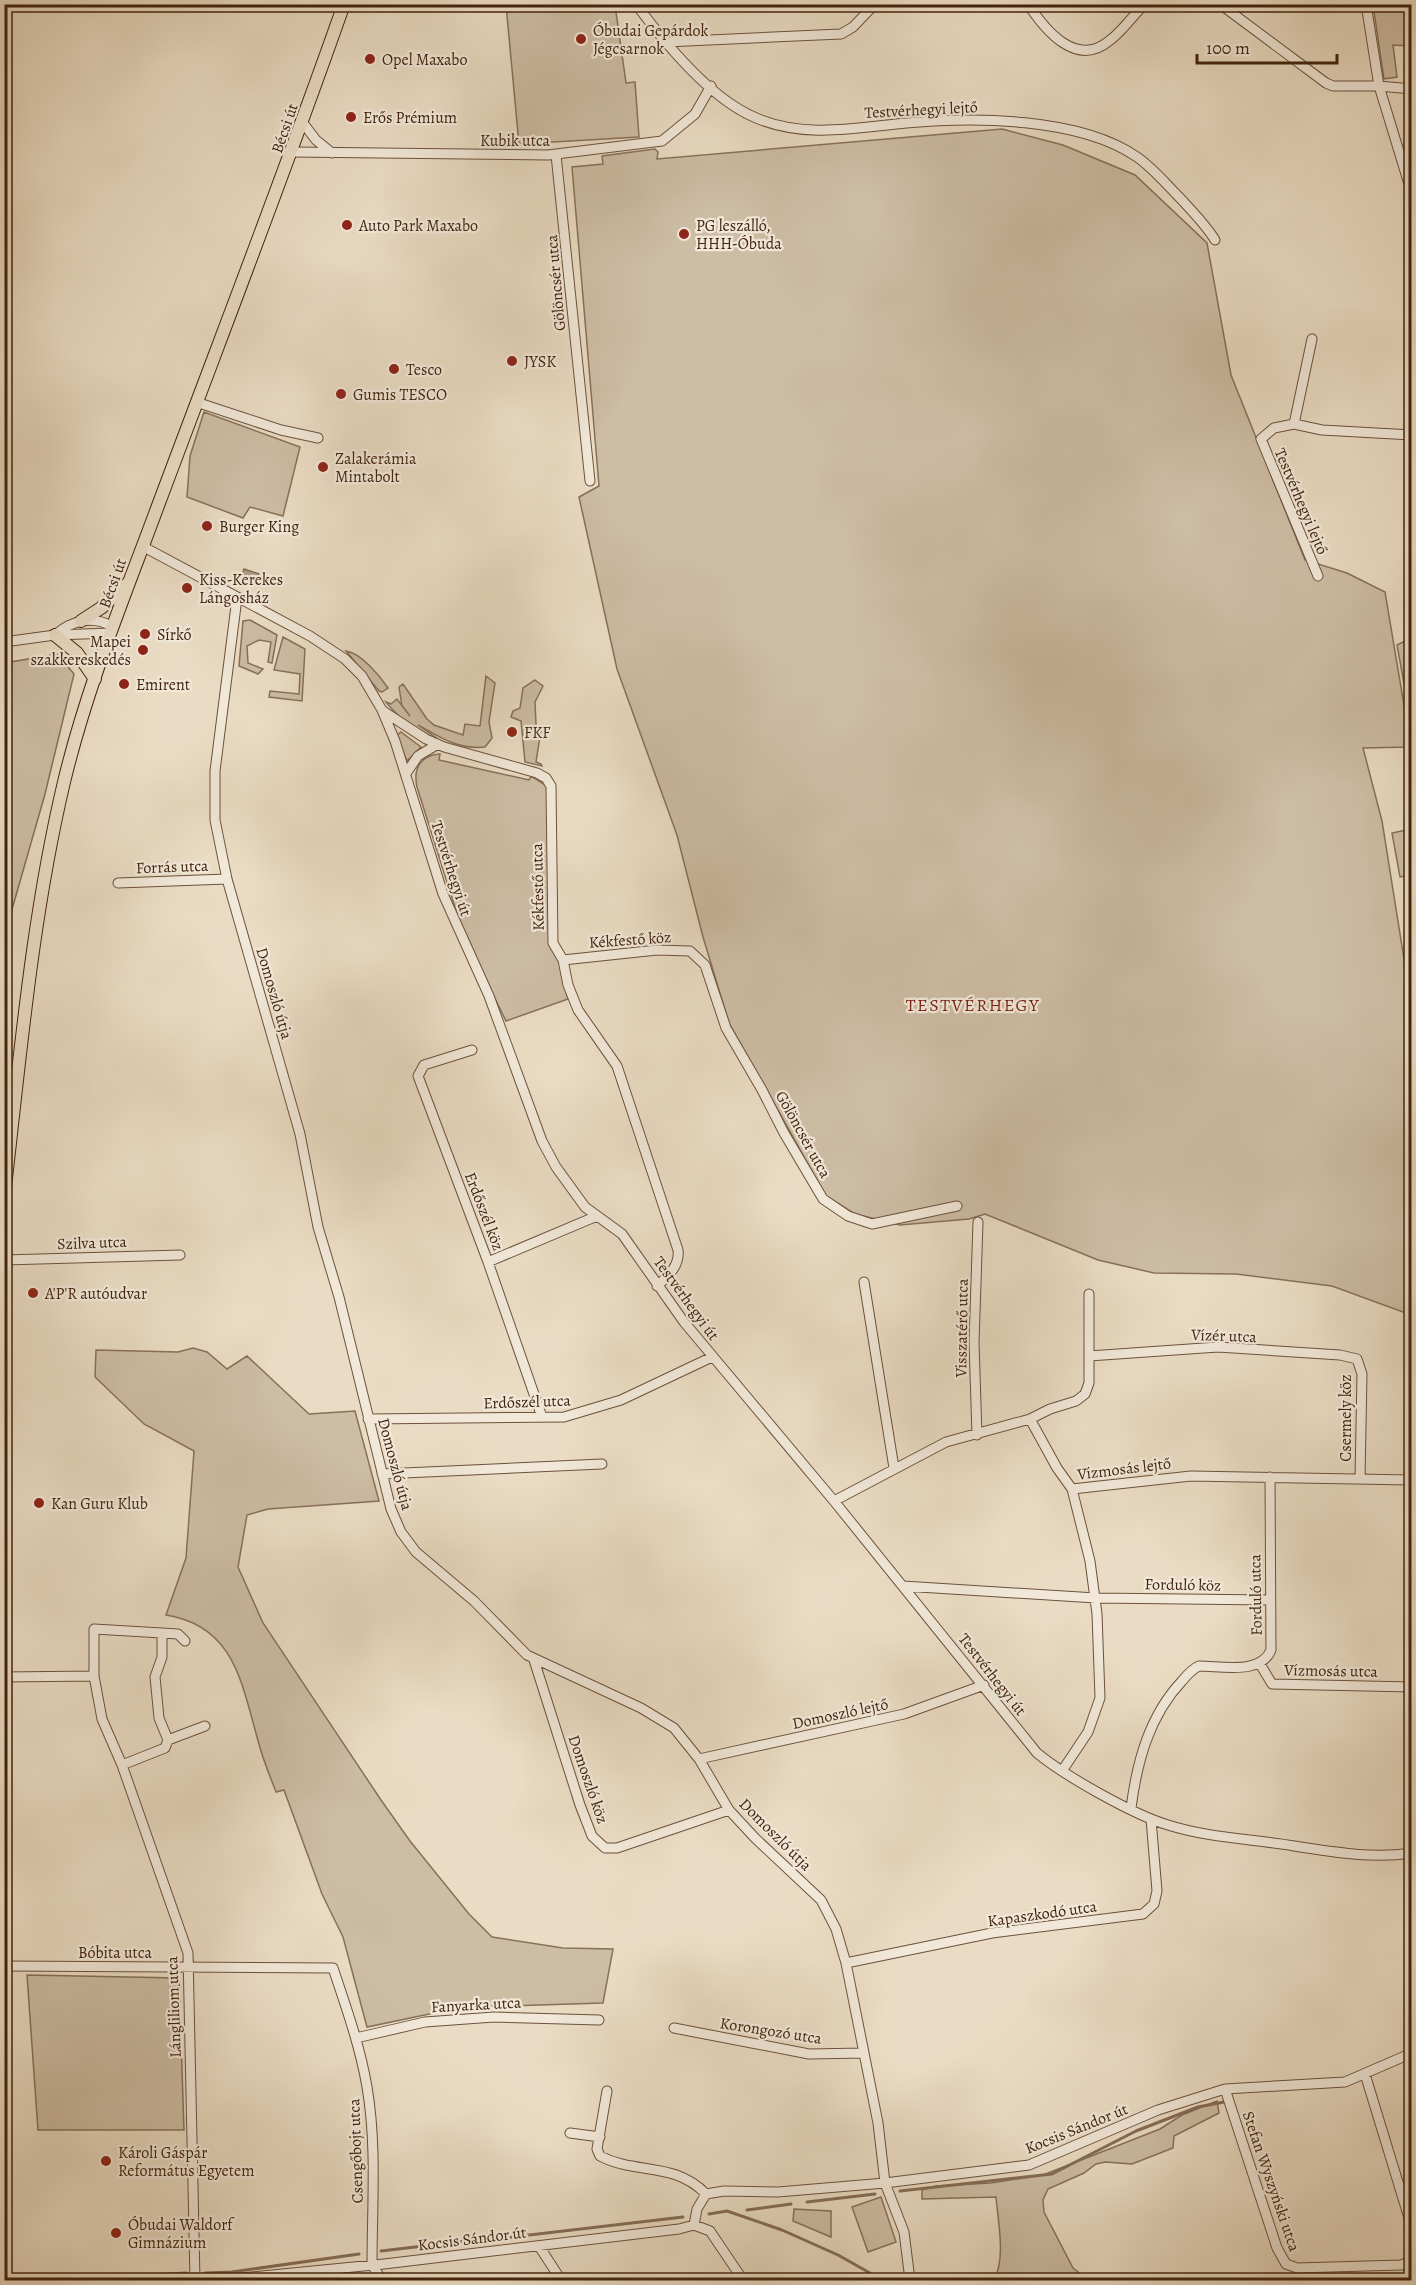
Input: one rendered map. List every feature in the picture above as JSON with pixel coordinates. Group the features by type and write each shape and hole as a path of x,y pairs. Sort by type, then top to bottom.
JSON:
{"main road":[{"name":"Bécsi út","path":"4,1196 36,937 52,838 65,779 95,679 142,546 293,152 344,4"},
{"path":"81,621 101,608 130,581"},
{"path":"55,635 77,653 95,679"}],"street":[{"name":"Testvérhegyi lejtő","path":"636,4 666,42 711,86 735,106 754,117 805,131 972,120 1037,125 1088,136 1126,150 1145,163 1184,202 1215,240"},
{"path":"666,42 841,34 853,27 874,4"},
{"path":"1028,4 1050,34 1066,45 1088,50 1108,43 1145,4"},
{"path":"1220,4 1326,83 1333,86 1412,89"},
{"path":"1366,4 1379,86 1412,194"},
{"path":"1400,4 1412,5"},
{"name":"Kubik utca","path":"293,152 556,155 662,141 695,114 711,86"},
{"path":"303,123 316,140 332,153"},
{"name":"Gölöncsér utca","path":"556,155 590,481"},
{"name":"Testvérhegyi lejtő","path":"1294,423 1312,339"},
{"path":"196,402 280,430 318,438"},
{"name":"Testvérhegyi lejtő","path":"1318,576 1261,440 1274,428 1294,423 1322,430 1412,435"},
{"name":"Testvérhegyi út","path":"142,546 309,636 345,659 362,676 382,710 407,772 443,894 507,1039 542,1141 575,1196 622,1234 640,1257 657,1286 712,1358 834,1501 1037,1753 1062,1771 1168,1825 1208,1834 1345,1854 1382,1856 1412,1853"},
{"name":"Domoszló útja","path":"237,598 214,786 215,820 227,879 300,1134 318,1227 339,1297 395,1520 411,1546 474,1601 534,1660 564,1671 660,1718 674,1728 699,1759 729,1810 755,1838 821,1900 836,1929 846,1963 880,2137 885,2183 903,2232 910,2280"},
{"path":"55,635 64,627 81,621 98,620 112,630"},
{"path":"4,642 112,630"},
{"path":"77,653 82,635"},
{"name":"Kékfestő utca","path":"382,710 438,744 537,773 546,778 551,786 553,938 563,960 568,985 578,1010 617,1066 678,1250 678,1259 672,1270 657,1286"},
{"path":"407,772 418,756 438,744"},
{"name":"Forrás utca","path":"118,883 227,879"},
{"name":"Kékfestő köz","path":"563,960 666,949 690,951 698,956"},
{"name":"Gölöncsér utca","path":"698,956 711,977 726,1028 762,1090 783,1133 823,1199 848,1216 872,1224 957,1206"},
{"name":"Erdőszél köz","path":"472,1050 424,1065 418,1076 488,1262 542,1417"},
{"path":"488,1262 597,1216"},
{"name":"Visszatérő utca","path":"977,1435 974,1343 978,1222"},
{"name":"Szilva utca","path":"4,1260 180,1255"},
{"path":"864,1282 894,1468"},
{"path":"834,1501 946,1442 1030,1419 1050,1409 1076,1401 1085,1394 1089,1383 1089,1294"},
{"name":"Vízér utca","path":"1089,1356 1218,1347 1340,1355 1357,1359"},
{"name":"Erdőszél utca","path":"368,1419 576,1415 621,1400 712,1358"},
{"name":"Csermely köz","path":"1357,1359 1362,1374 1360,1479"},
{"path":"1030,1419 1057,1468 1072,1489"},
{"path":"382,1474 602,1464"},
{"name":"Vízmosás lejtő","path":"1062,1771 1088,1732 1100,1698 1096,1598 1090,1561 1072,1489 1164,1477 1412,1480"},
{"name":"Forduló utca","path":"1260,1664 1270,1650 1270,1477"},
{"path":"903,1586 1096,1598"},
{"name":"Forduló köz","path":"1096,1598 1270,1600"},
{"name":"Lángliliom utca","path":"162,1633 94,1629 94,1676 102,1719 122,1765 188,1953 195,2280"},
{"path":"122,1765 165,1748 168,1740 159,1718 155,1677 162,1657 162,1633 178,1634 185,1641"},
{"name":"Domoszló köz","path":"534,1660 580,1805 597,1843 605,1848 617,1848 729,1810"},
{"path":"1131,1808 1143,1746 1152,1725 1177,1686 1199,1666 1260,1664"},
{"name":"Vízmosás utca","path":"1260,1664 1272,1684 1412,1687"},
{"path":"4,1677 94,1676"},
{"name":"Domoszló lejtő","path":"699,1759 904,1714 984,1685"},
{"path":"168,1740 205,1726"},
{"name":"Kapaszkodó utca","path":"846,1963 992,1934 1143,1914 1154,1904 1157,1891 1151,1818"},
{"name":"Bóbita utca","path":"4,1966 333,1968"},
{"name":"Csengőbojt utca","path":"333,1968 356,2038 367,2087 370,2117 372,2265"},
{"name":"Fanyarka utca","path":"356,2038 402,2026 485,2017 527,2016 599,2020"},
{"name":"Korongozó utca","path":"674,2028 808,2054 864,2053"},
{"name":"Kocsis Sándor út","path":"706,2194 724,2191 778,2192 885,2183 1029,2165 1158,2110 1225,2089 1326,2085 1345,2082 1412,2054"},
{"path":"1365,2074 1412,2228"},
{"name":"Stefan Wyszyński utca","path":"1225,2089 1264,2212 1281,2257 1286,2264 1297,2268 1401,2265 1412,2261"},
{"path":"607,2091 598,2153 613,2160 677,2173 694,2182 706,2194 697,2209 694,2225 710,2231 743,2280"},
{"path":"570,2133 600,2137"},
{"name":"Kocsis Sándor út","path":"220,2280 306,2277 372,2265 694,2225"},
{"path":"539,2246 561,2280"},
{"path":"372,2265 382,2280"}],"shaded area":[{"path":"506,5 615,5 626,83 635,82 639,137 519,144"},
{"path":"1373,5 1411,8 1411,46 1393,45 1397,77 1384,79"},
{"path":"1002,129 1063,145 1135,175 1207,243 1231,375 1305,560 1347,573 1385,592 1411,747 1363,748 1382,821 1411,1003 1411,1315 1332,1286 1236,1274 1154,1273 1098,1260 985,1214 969,1219 900,1225 855,1214 826,1196 729,1023 703,937 677,835 617,669 579,497 599,486 572,167 603,164 602,156 655,149 658,152 657,159"},
{"path":"204,412 300,447 283,516 250,507 243,518 187,497 190,456"},
{"path":"244,569 259,574 256,583 241,578"},
{"path":"250,620 277,635 272,663 268,662 271,642 259,640 247,646 248,663 263,669 258,674 239,666 243,621"},
{"path":"283,637 305,649 302,701 269,697 270,691 299,694 300,674 274,670"},
{"path":"1411,638 1411,688 1405,689 1397,645"},
{"path":"346,651 364,660 388,688 382,692 379,691"},
{"path":"57,654 74,674 45,794 9,920 5,959 5,663"},
{"path":"486,676 495,683 489,722 492,738 485,747 466,747 450,742 418,725 441,741 411,725 386,702 391,704 397,699 402,705 399,687 403,684 427,719 434,725 463,735 465,724 480,726"},
{"path":"535,680 543,686 535,702 536,725 541,730 536,762 542,766 525,762 521,721 511,717 513,711 520,708 523,688"},
{"path":"401,732 421,747 407,761 396,736"},
{"path":"440,754 439,760 529,780 531,776 547,786 548,845 559,958 568,999 506,1021 464,936 417,787 416,774 420,764 427,757"},
{"path":"1411,829 1411,875 1400,877 1392,833"},
{"path":"193,1348 207,1352 227,1369 247,1356 309,1414 355,1411 379,1501 268,1509 247,1515 238,1567 263,1623 410,1841 469,1914 492,1937 563,1948 613,1949 603,2003 477,2007 439,2012 367,2027 343,1937 322,1894 284,1790 276,1792 262,1756 241,1681 232,1662 222,1645 208,1632 189,1621 166,1615 186,1558 194,1451 144,1424 95,1377 96,1350 178,1352"},
{"path":"27,1975 179,1978 184,2130 38,2130"},
{"path":"1217,2101 1219,2113 1174,2136 1173,2148 1132,2164 1105,2162 1096,2164 1084,2173 1048,2189 1043,2200 1044,2212 1073,2268 1086,2278 1084,2280 994,2280 1000,2261 996,2197 922,2199 922,2190 936,2186 991,2183 1043,2175 1160,2129 1182,2115"},
{"path":"881,2197 896,2242 868,2252 852,2207"},
{"path":"794,2209 831,2211 831,2237 793,2221"}],"waterway":[{"path":"900,2191 1052,2174 1136,2131 1198,2107 1224,2102"},
{"path":"807,2202 875,2194"},
{"path":"747,2210 791,2204"},
{"path":"709,2214 727,2211 782,2230 838,2255 870,2273"},
{"path":"487,2240 683,2217"},
{"path":"381,2251 475,2240"},
{"path":"205,2273 232,2272 359,2254"},
{"path":"64,2280 186,2273"}],"place":[{"name":"Óbudai Gepárdok Jégcsarnok","path":"581,39"},
{"name":"Opel Maxabo","path":"370,59"},
{"name":"Erős Prémium","path":"351,117"},
{"name":"Auto Park Maxabo","path":"347,225"},
{"name":"PG leszálló, HHH-Óbuda","path":"684,234"},
{"name":"JYSK","path":"512,361"},
{"name":"Tesco","path":"394,369"},
{"name":"Gumis TESCO","path":"341,394"},
{"name":"Zalakerámia Mintabolt","path":"323,467"},
{"name":"Burger King","path":"207,526"},
{"name":"Kiss-Kerekes Lángosház","path":"187,588"},
{"name":"Sírkő","path":"145,634"},
{"name":"Mapei szakkereskedés","path":"143,650"},
{"name":"Emirent","path":"124,684"},
{"name":"FKF","path":"512,732"},
{"name":"A'P'R autóudvar","path":"33,1293"},
{"name":"Kan Guru Klub","path":"39,1503"},
{"name":"Károli Gáspár Református Egyetem","path":"106,2161"},
{"name":"Óbudai Waldorf Gimnázium","path":"116,2233"}],"district":[{"name":"TESTVÉRHEGY","path":"973,1005"}]}
